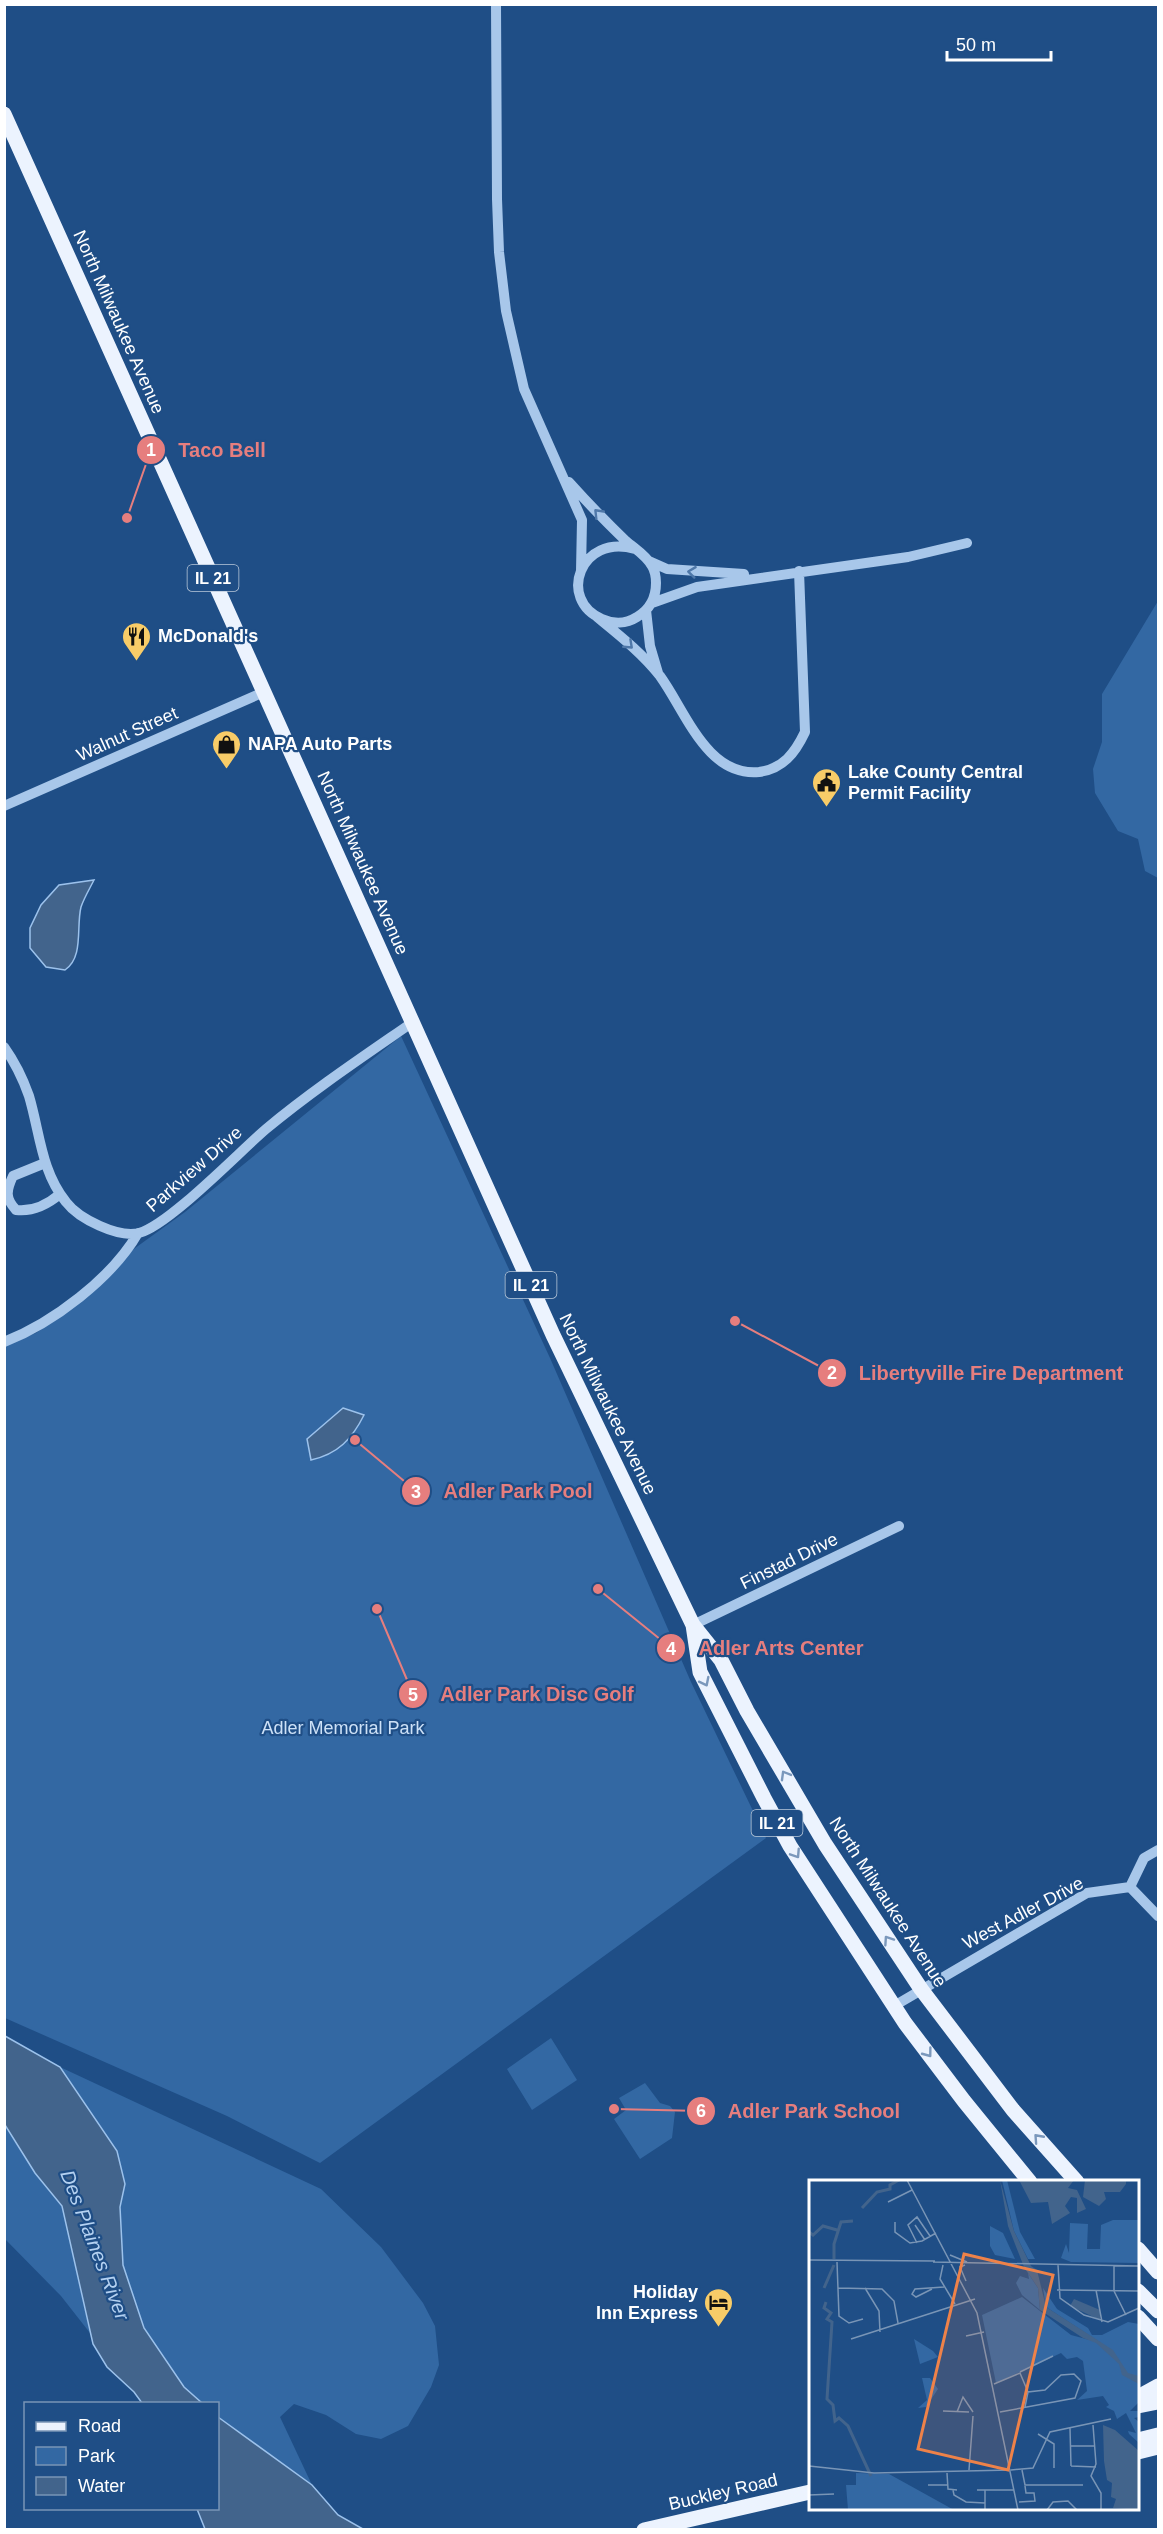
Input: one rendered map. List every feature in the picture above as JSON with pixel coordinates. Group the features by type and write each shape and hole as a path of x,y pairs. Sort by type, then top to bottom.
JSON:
{"main road":[{"name":"North Milwaukee Avenue","path":"4,114 560,1350 693,1625 721,1660 747,1711 825,1844 921,1989 1013,2110 1076,2180"},
{"name":"North Milwaukee Avenue","path":"693,1625 700,1672 790,1846 894,2006 964,2102 1029,2180"},
{"path":"1139,2251 1158,2272"},
{"path":"1139,2293 1158,2311"},
{"path":"1139,2319 1158,2339"},
{"path":"1139,2396 1158,2386"},
{"path":"1139,2406 1158,2402"},
{"path":"1139,2440 1158,2435"},
{"path":"1139,2452 1158,2448"},
{"name":"Buckley Road","path":"644,2529 809,2492"}],"street":[{"path":"496,4 496,199 506,311 524,388 582,520 578,584 580,597 587,608 629,644 660,676 713,757 730,769 749,773 769,771 784,763 797,749 805,732 799,571"},
{"path":"562,475 634,549 649,561 667,569 703,573 771,575"},
{"path":"597,617 608,622 621,623 633,619 649,606 698,587 908,557 967,543"},
{"path":"580,571 587,560 603,548 622,545 634,549"},
{"path":"649,561 656,578 656,591 649,606 650,646 660,676"},
{"name":"Walnut Street","path":"4,806 264,692"},
{"name":"Parkview Drive","path":"4,1047 14,1060 28,1096 45,1163 60,1194 67,1204 99,1226 126,1234 138,1233 151,1228 177,1209 267,1129 324,1084 413,1022"},
{"path":"45,1163 13,1176 7,1189 8,1202 16,1210 29,1212 60,1194"},
{"path":"4,1342 38,1326 64,1309 104,1275 130,1247 138,1233"},
{"name":"Finstad Drive","path":"693,1625 899,1526"},
{"path":"1158,1850 1144,1858 1130,1887 1158,1916"},
{"name":"West Adler Drive","path":"894,2006 1088,1893 1130,1887"}],"green space":[{"path":"1158,601 1158,878 1145,871 1138,839 1118,831 1095,793 1093,769 1102,742 1102,694"},
{"name":"Adler Memorial Park","path":"401,1036 550,1358 691,1682 766,1838 320,2163 227,2116 5,2018 5,1345 36,1333 67,1312 131,1251 185,1212"},
{"path":"551,2038 577,2080 532,2110 507,2069"},
{"path":"60,2067 321,2189 381,2247 423,2303 435,2326 439,2365 431,2387 408,2426 381,2439 356,2434 326,2415 294,2404 280,2417 312,2485 219,2418 219,2402 201,2402 184,2387 144,2328 123,2265 120,2207 125,2184 117,2151"},
{"path":"645,2083 660,2103 670,2106 675,2112 672,2138 640,2159 614,2119 626,2110 619,2098"},
{"path":"4,2125 35,2173 62,2206 90,2333 61,2296 5,2239"}],"water":[{"path":"94,880 81,907 75,957 65,970 46,967 30,948 30,928 41,905 59,885"},
{"path":"343,1408 364,1415 343,1444 329,1454 311,1460 307,1439"},
{"name":"Des Plaines River","path":"5,2036 60,2067 117,2151 125,2184 120,2207 123,2265 144,2328 184,2387 201,2402 141,2402 134,2392 107,2367 93,2344 62,2206 35,2173 5,2125"},
{"path":"219,2418 312,2485 338,2515 363,2529 205,2529 197,2510 219,2510"}],"place":[{"name":"Taco Bell","path":"127,518"},
{"name":"McDonald's","path":"137,662"},
{"name":"NAPA Auto Parts","path":"227,770"},
{"name":"Lake County Central Permit Facility","path":"827,808"},
{"name":"Libertyville Fire Department","path":"735,1321"},
{"name":"Adler Park Pool","path":"355,1440"},
{"name":"Adler Arts Center","path":"598,1589"},
{"name":"Adler Park Disc Golf","path":"377,1609"},
{"name":"Adler Park School","path":"614,2109"},
{"name":"Holiday Inn Express","path":"719,2328"}]}
